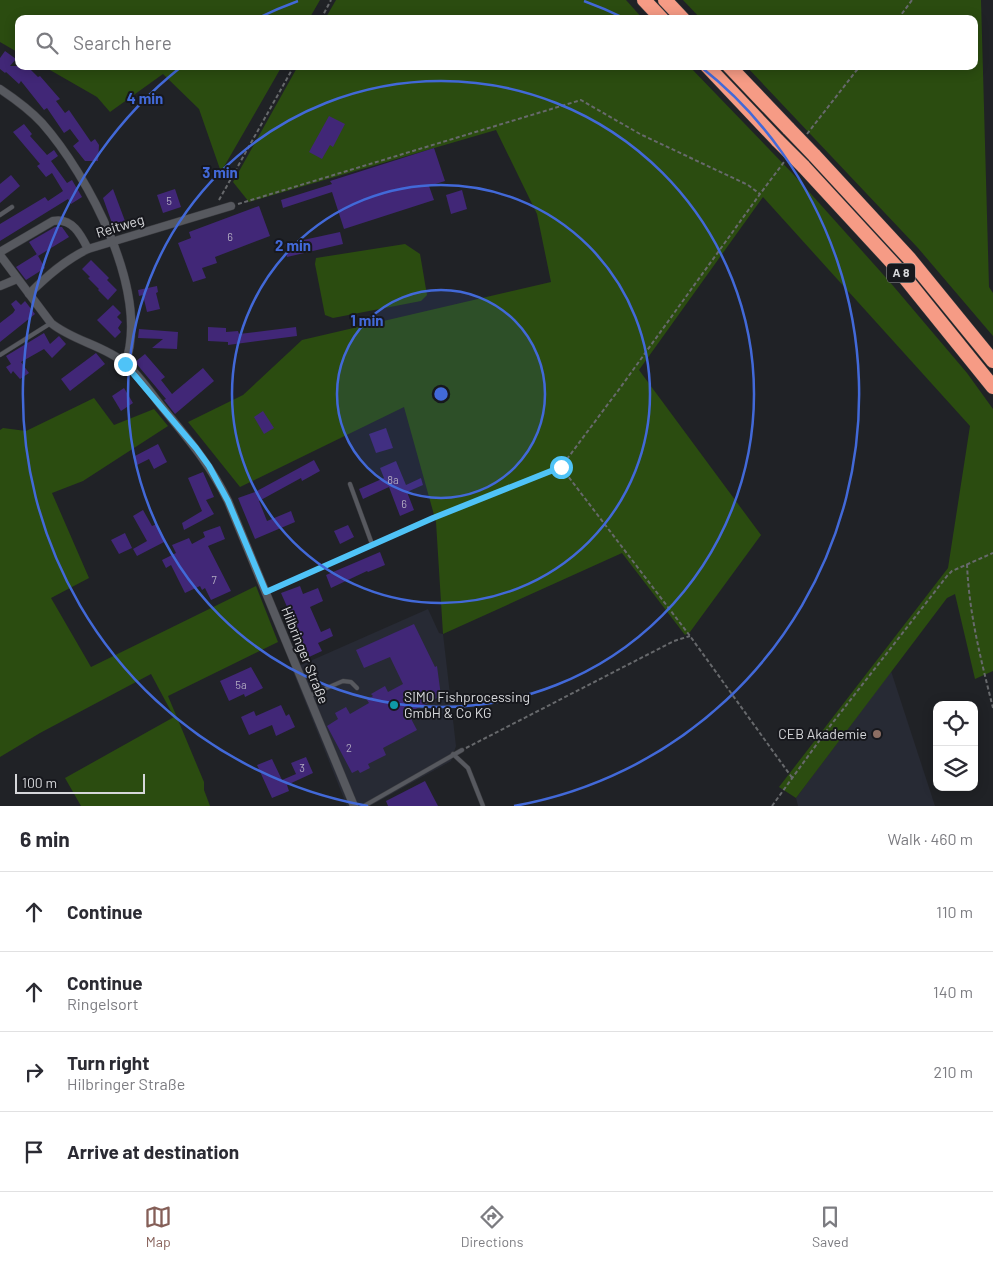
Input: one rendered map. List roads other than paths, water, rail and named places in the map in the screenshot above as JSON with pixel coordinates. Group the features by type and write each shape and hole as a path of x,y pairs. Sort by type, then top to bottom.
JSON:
{"highway":[{"path":"644,0 658,15"},
{"path":"666,0 680,15"},
{"name":"A 8","path":"712,70 897,268 993,387"},
{"name":"A 8","path":"733,70 909,258 993,361"}],"street":[{"path":"0,89 41,122 86,185 97,207 124,276 132,309 131,343 125,364"},
{"name":"Reitweg","path":"29,294 60,266 88,249 231,206"},
{"name":"Hilbringer Straße","path":"88,249 73,226 60,220 53,221 0,254 51,323 60,330 110,354 125,364 209,466 228,501 354,806"},
{"path":"0,286 17,278"}],"lane":[{"path":"0,215 12,207"},
{"path":"0,355 51,323"},
{"path":"350,484 372,544"},
{"path":"266,592 433,518"},
{"path":"308,696 343,681 351,682 357,688"},
{"path":"364,806 462,750"},
{"path":"453,754 468,768 483,806"}],"place":[{"name":"SIMO Fishprocessing GmbH & Co KG","path":"394,705"},
{"name":"CEB Akademie","path":"877,734"}]}
